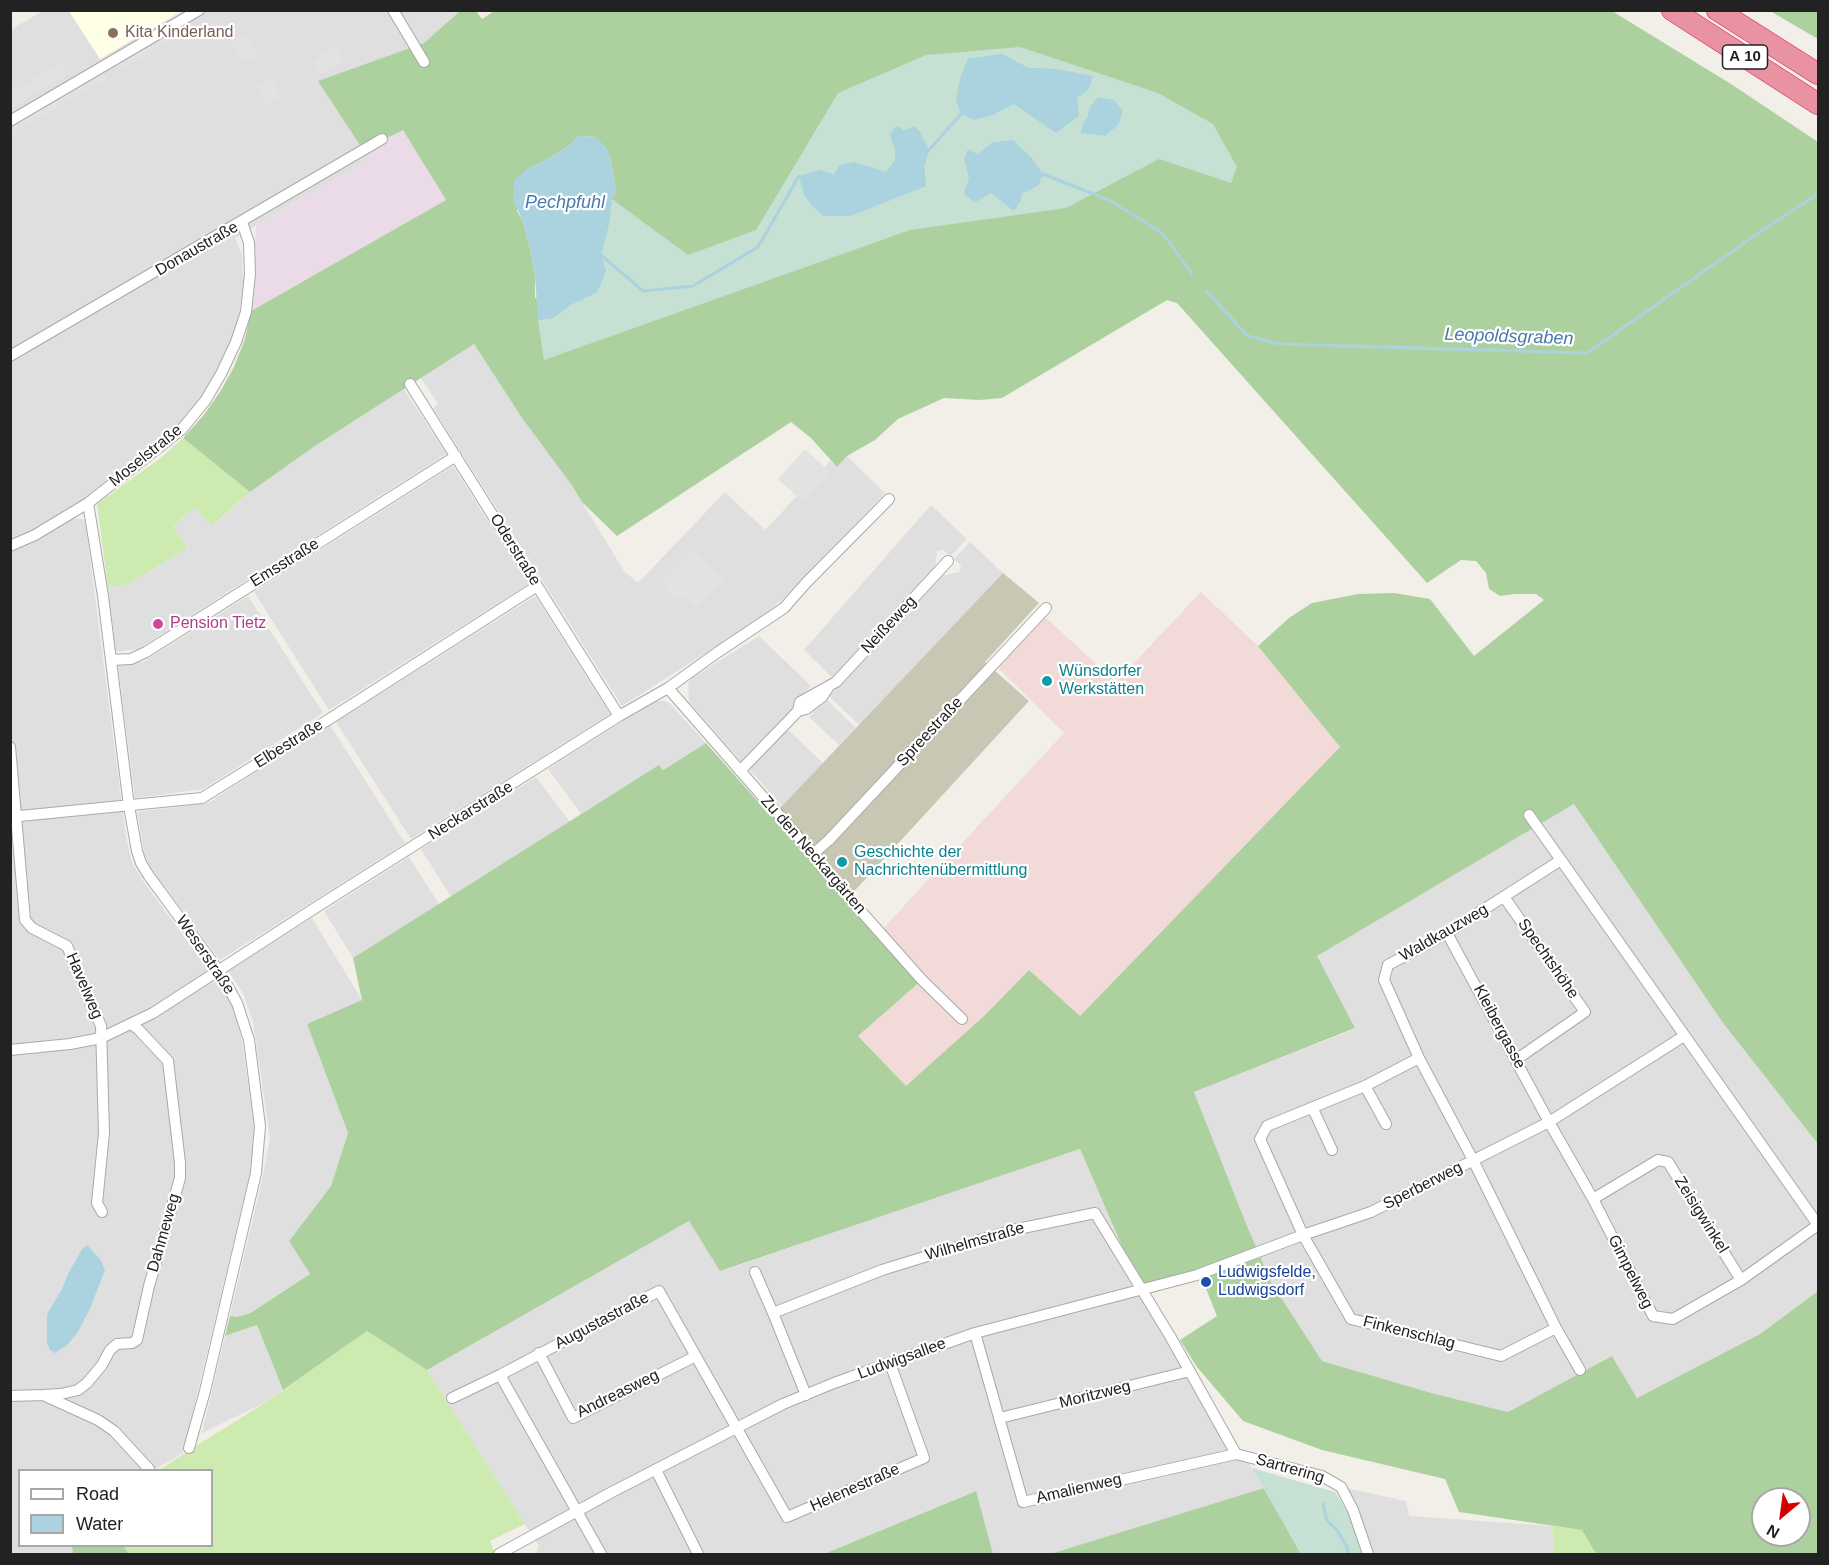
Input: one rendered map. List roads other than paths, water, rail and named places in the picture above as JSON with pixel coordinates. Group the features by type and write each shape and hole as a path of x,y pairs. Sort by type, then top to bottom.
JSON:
{"highway":[{"name":"A 10","path":"1672,10 1818,104"},
{"name":"A 10","path":"1717,10 1818,74"}],"street":[{"path":"10,121 199,10"},
{"path":"393,10 424,62"},
{"name":"Donaustraße","path":"10,356 382,139"},
{"name":"Moselstraße","path":"10,546 35,535 88,503 182,429 205,401 236,342 246,312 250,274 249,243 242,222"},
{"name":"Oderstraße","path":"410,384 619,716"},
{"name":"Emsstraße","path":"111,660 131,659 146,652 456,456"},
{"name":"Neckarstraße","path":"10,1050 70,1044 101,1038 153,1013 619,716 668,688 784,608 889,499"},
{"name":"Weserstraße","path":"88,503 136,851 149,876 219,971 237,1003 249,1040 260,1126 256,1173 205,1391 189,1448"},
{"name":"Neißeweg","path":"740,771 798,711 800,702 836,682 948,561"},
{"name":"Elbestraße","path":"14,816 202,798 537,586"},
{"name":"Spreestraße","path":"813,854 829,840 1046,608"},
{"name":"Zu den Neckargärten","path":"668,688 922,980 962,1019"},
{"name":"Havelweg","path":"10,747 14,816 26,920 32,928 67,946 101,1026 104,1133 97,1203 102,1212"},
{"path":"1530,815 1684,1036"},
{"name":"Waldkauzweg","path":"1473,1160 1419,1058 1384,981 1388,965 1447,933 1561,860"},
{"name":"Spechtshöhe","path":"1504,897 1585,1012 1517,1059"},
{"name":"Kleibergasse","path":"1447,933 1549,1122"},
{"name":"Dahmeweg","path":"43,1395 78,1390 87,1383 102,1365 110,1350 117,1344 132,1343 137,1340 148,1286 180,1178 168,1061 131,1024"},
{"name":"Sperberweg","path":"1141,1290 1197,1275 1371,1212 1549,1122 1684,1036"},
{"name":"Gimpelweg","path":"1549,1122 1593,1199 1653,1316 1673,1319 1741,1280 1818,1225 1684,1036"},
{"path":"1332,1150 1313,1109 1365,1086 1419,1058"},
{"path":"1365,1086 1386,1124"},
{"name":"Finkenschlag","path":"1313,1109 1267,1126 1260,1139 1303,1235 1351,1318 1501,1356 1556,1328"},
{"path":"1473,1160 1556,1328 1580,1370"},
{"name":"Zeisigwinkel","path":"1593,1199 1658,1160 1668,1162 1741,1280"},
{"name":"Wilhelmstraße","path":"773,1314 882,1270 950,1248 1013,1230 1095,1213 1141,1290"},
{"path":"755,1272 806,1395"},
{"path":"1141,1290 1236,1454"},
{"name":"Ludwigsallee","path":"506,1553 577,1511 783,1404 975,1333 1141,1290"},
{"name":"Augustastraße","path":"452,1398 659,1291 737,1428"},
{"name":"Amalienweg","path":"975,1333 1023,1502 1236,1454"},
{"name":"Andreasweg","path":"539,1353 573,1418 696,1356"},
{"name":"Helenestraße","path":"737,1428 787,1517 924,1458 890,1363"},
{"name":"Moritzweg","path":"1000,1418 1190,1371"},
{"path":"500,1375 601,1554"},
{"path":"10,1396 43,1395 98,1420 114,1431 149,1469"},
{"name":"Sartrering","path":"1236,1454 1322,1476 1341,1487 1353,1510 1368,1554"},
{"path":"656,1470 698,1554"}],"water":[{"path":"1002,54 1028,68 1056,69 1093,76 1088,90 1077,98 1079,116 1056,133 1014,104 993,115 974,120 961,114 956,100 961,76 968,59"},
{"path":"1098,97 1114,100 1123,111 1118,125 1105,136 1081,133 1089,108"},
{"path":"899,126 904,131 914,127 919,131 929,150 924,167 926,186 851,216 823,216 813,207 804,195 799,176 820,170 834,175 839,165 854,162 886,172 895,160 895,149 890,135 894,128"},
{"name":"Pechpfuhl","path":"578,136 596,137 606,148 611,161 616,191 612,199 601,255 606,271 597,292 570,305 553,318 538,320 535,276 522,219 513,200 514,180 526,170 571,144"},
{"path":"1013,140 1032,158 1043,174 1038,186 1022,193 1021,200 1014,211 991,193 975,202 964,194 969,178 964,158 968,149 977,154 994,142"},
{"path":"87,1245 100,1259 105,1270 90,1309 78,1332 67,1345 55,1353 50,1350 47,1343 47,1314 82,1249"}],"waterway":[{"path":"929,150 961,114"},
{"name":"Leopoldsgraben","path":"1043,174 1111,201 1151,226 1164,235 1192,274"},
{"path":"601,255 643,291 693,286 758,247 799,176"},
{"name":"Leopoldsgraben","path":"1206,291 1248,336 1278,344 1587,353 1818,194"},
{"path":"1323,1504 1327,1521 1337,1530 1347,1547 1348,1554"}],"place":[{"name":"Kita Kinderland","path":"113,33"},
{"name":"Pension Tietz","path":"158,624"},
{"name":"Wünsdorfer Werkstätten","path":"1047,681"},
{"name":"Geschichte der Nachrichtenübermittlung","path":"842,862"},
{"name":"Ludwigsfelde, Ludwigsdorf","path":"1206,1282"}]}
